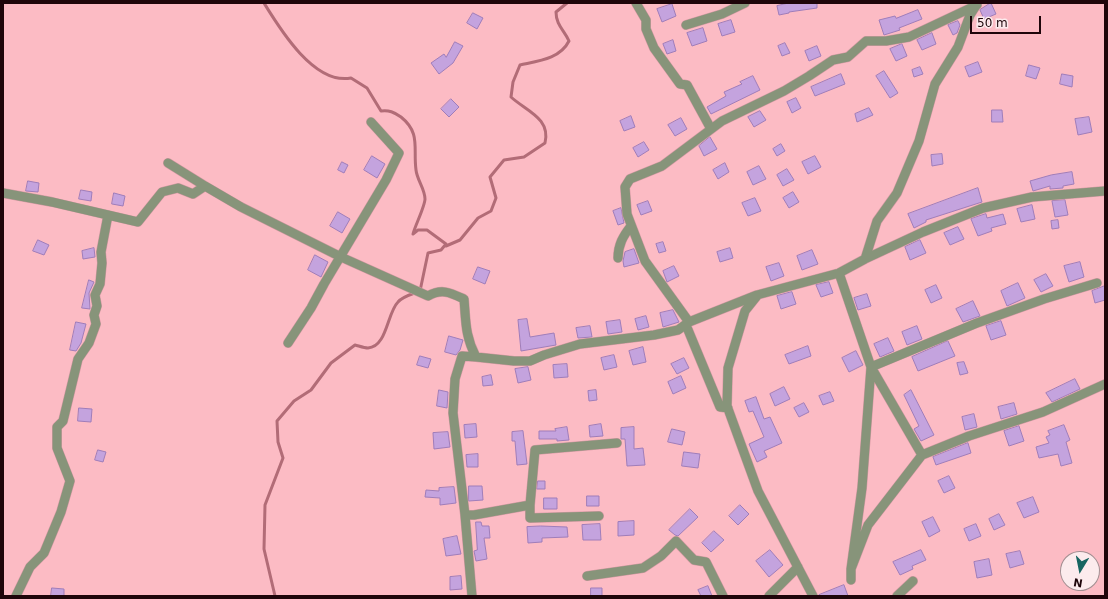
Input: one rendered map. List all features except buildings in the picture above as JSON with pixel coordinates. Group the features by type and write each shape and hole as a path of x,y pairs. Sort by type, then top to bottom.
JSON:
{"street":[{"path":"636,3 646,20 646,30 654,48 680,84 687,85 710,129"},
{"path":"686,26 722,14 745,3"},
{"path":"728,408 720,407 703,369 688,324 644,261 627,214 626,187 630,179 662,166 722,121 755,106 803,80 833,60 848,56 866,40 886,41 909,37 977,4"},
{"path":"865,259 877,221 897,193 919,141 935,84 958,47 970,15 977,4"},
{"path":"288,343 311,308 386,180 399,153 371,122"},
{"path":"168,163 241,207 341,257 428,296 435,292 447,291 464,299 465,328 469,342 476,356"},
{"path":"3,193 138,222 162,192 178,188 193,194 205,186"},
{"path":"472,596 465,515 453,413 455,386 462,356 476,356 495,360 530,361 580,344 654,335 678,330 688,324 757,295 839,273 923,232 983,208 1032,197 1105,191"},
{"path":"16,596 30,568 44,553 61,512 70,481 57,448 57,427 63,421 78,360 89,343 96,324 94,315 97,306 95,295 100,284 101,252 108,215"},
{"path":"618,258 618,249 623,235 631,226"},
{"path":"839,273 871,367 922,455"},
{"path":"871,367 1044,298 1097,283"},
{"path":"757,295 745,311 728,368 728,408 758,491 813,596"},
{"path":"851,580 851,569 862,488 871,367"},
{"path":"851,569 868,525 922,455 969,436 1043,412 1105,384"},
{"path":"600,516 530,518 535,450 617,443"},
{"path":"465,515 474,515 530,505"},
{"path":"587,576 643,568 661,556 676,541 694,560 706,562 723,596"},
{"path":"769,596 798,567"},
{"path":"897,596 913,581"}],"waterway":[{"path":"264,3 289,40 311,64 324,73 337,78 351,78 367,88 381,111 394,113 407,123 414,135 416,170 425,199 413,234 418,230 427,230 446,244 441,250 428,253 420,291 405,297 398,302 394,307 386,329 379,342 368,348 355,345 331,363 311,390 294,401 277,421 278,442 283,458 265,505 264,549 275,596"},
{"path":"446,246 460,240 478,218 491,211 496,198 490,177 504,160 524,157 545,143 546,134 541,121 511,97 513,82 520,65 548,58 560,52 565,47 569,41 559,24 556,17 556,12 567,3"}]}
